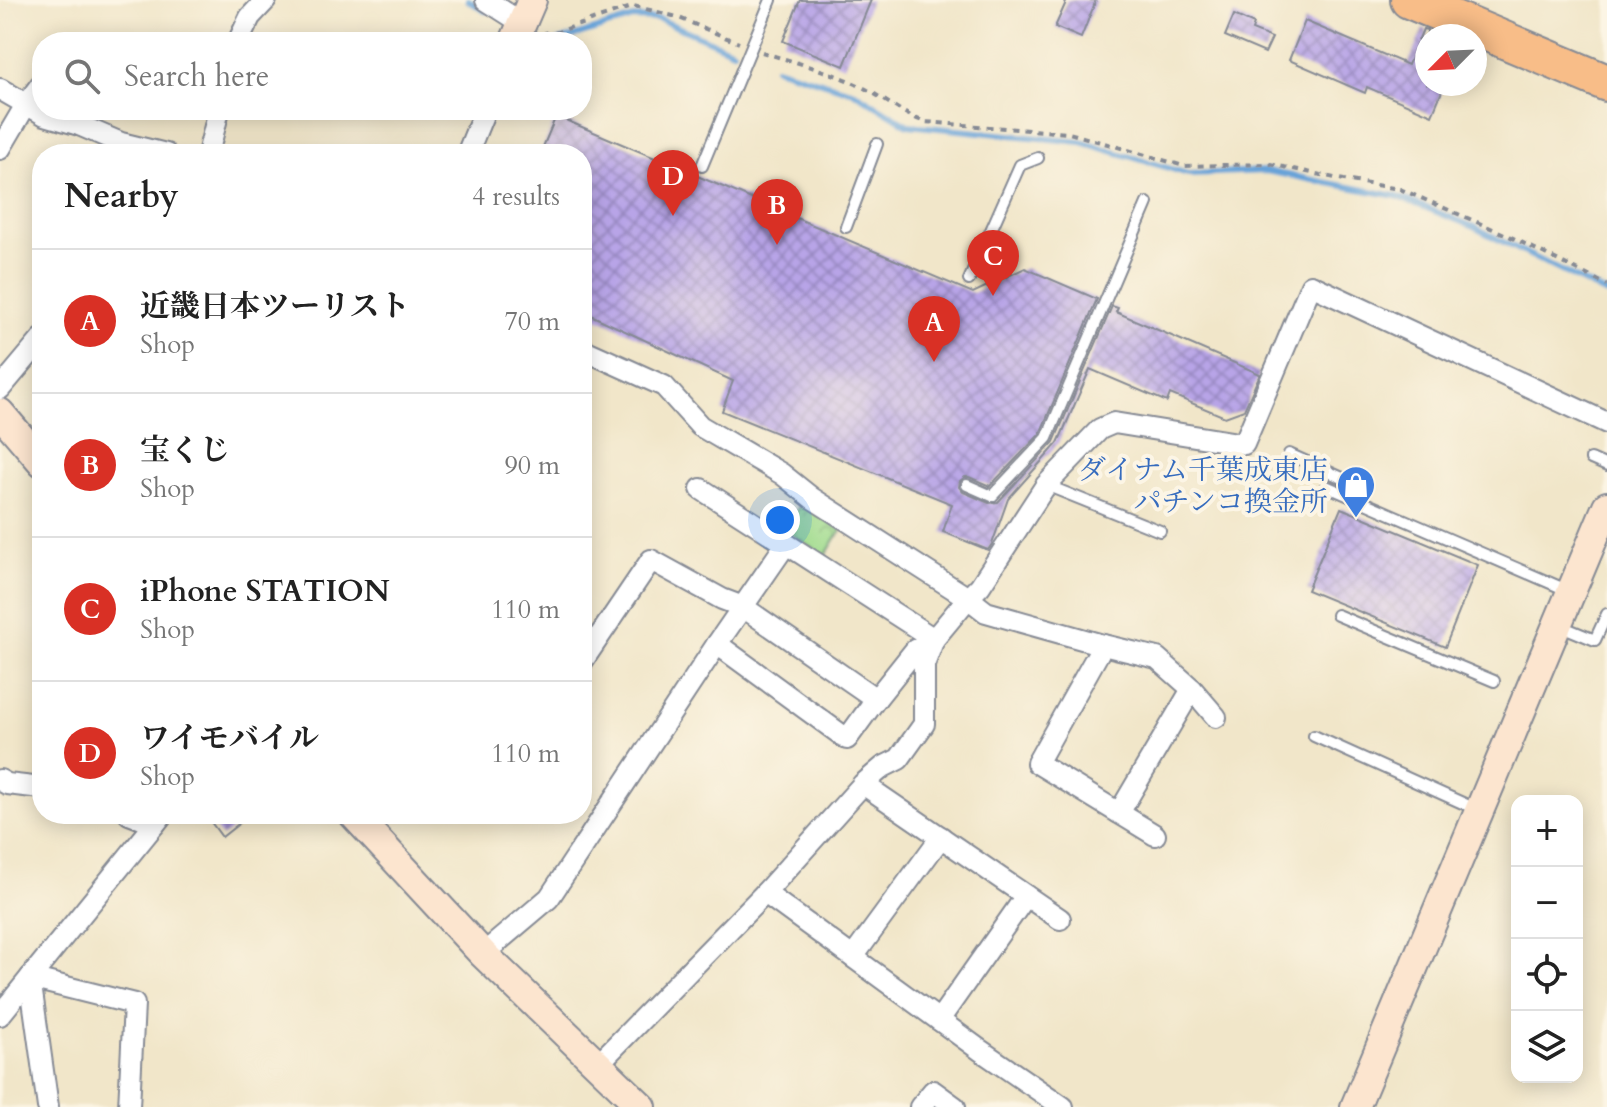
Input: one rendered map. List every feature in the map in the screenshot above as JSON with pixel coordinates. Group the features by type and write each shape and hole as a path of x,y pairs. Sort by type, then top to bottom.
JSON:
{"highway":[{"path":"1409,0 1607,83"}],"street":[{"path":"243,32 250,17 266,0"},
{"path":"486,0 522,22"},
{"path":"0,89 32,106"},
{"path":"0,149 32,96"},
{"path":"62,120 125,144"},
{"path":"210,144 216,120"},
{"path":"471,144 481,120"},
{"path":"597,1065 765,893 863,784 883,767 899,759 924,724 924,665 934,639 980,586 1046,485 1100,429 1114,423 1244,444 1311,285 1607,423"},
{"path":"0,389 32,351"},
{"path":"592,354 664,386 700,426 782,474 812,498 986,612 1157,658 1192,689 1216,717"},
{"path":"2,419 32,451"},
{"path":"701,489 934,639"},
{"path":"1355,1107 1607,506"},
{"path":"483,954 549,898 786,544"},
{"path":"592,647 651,560 722,599 743,607 876,699"},
{"path":"717,644 847,739 915,650 934,639"},
{"path":"1103,645 1037,763 1155,835"},
{"path":"1119,813 1192,689"},
{"path":"0,780 7,784 32,787"},
{"path":"863,784 1060,919"},
{"path":"0,1015 155,824"},
{"path":"362,824 483,954 642,1107"},
{"path":"853,957 941,837"},
{"path":"765,893 1063,1107"},
{"path":"939,1020 1026,896"},
{"path":"30,978 48,1107"},
{"path":"30,978 134,1004 129,1107"},
{"path":"920,1107 933,1091 955,1107"}],"lane":[{"path":"702,166 770,1"},
{"path":"846,227 877,144"},
{"path":"969,280 1020,165 1038,158"},
{"path":"967,485 992,496 1047,438 1147,203"},
{"path":"1289,454 1349,481"},
{"path":"1591,459 1607,466"},
{"path":"1046,485 1160,531"},
{"path":"1326,486 1571,592"},
{"path":"1557,625 1595,640 1607,614"},
{"path":"1337,615 1494,681"},
{"path":"1314,736 1479,811"}],"path":[{"path":"558,32 634,6 677,17 751,49 839,77 908,116 925,122 1069,133 1184,166 1270,164 1400,189 1507,235 1607,285"},
{"path":"522,22 543,32"}],"green space":[{"path":"801,504 841,530 825,556 784,529"}],"building":[{"path":"800,0 871,0 844,66 783,41"},
{"path":"1067,0 1096,0 1081,38 1055,27"},
{"path":"1234,15 1254,24 1252,30 1272,38 1265,53 1225,36"},
{"path":"1305,21 1408,65 1415,48 1415,96 1440,96 1432,115 1367,87 1365,93 1289,60"},
{"path":"554,120 565,120 973,293 1025,268 1097,299 1040,434 990,486 969,477 960,481 959,487 963,492 989,503 998,502 1054,442 1112,306 1118,308 1116,312 1260,374 1244,410 1225,417 1170,394 1167,402 1090,369 1058,443 1008,499 988,550 943,532 952,504 722,411 733,381 592,316 592,144 544,144"},
{"path":"1341,508 1478,565 1445,647 1307,590"},
{"path":"212,824 238,824 222,837"}],"waterway":[{"path":"468,0 485,11"},
{"path":"588,32 633,18 659,19 733,51"},
{"path":"776,68 854,92 908,125 1081,142 1188,174 1266,171 1396,196 1472,226 1607,294"}],"place":[{"name":"ワイモバイル","path":"673,216"},
{"name":"宝くじ","path":"777,245"},
{"name":"iPhone STATION","path":"993,296"},
{"name":"近畿日本ツーリスト","path":"934,362"},
{"name":"ダイナム千葉成東店 パチンコ換金所","path":"1356,519"}]}
